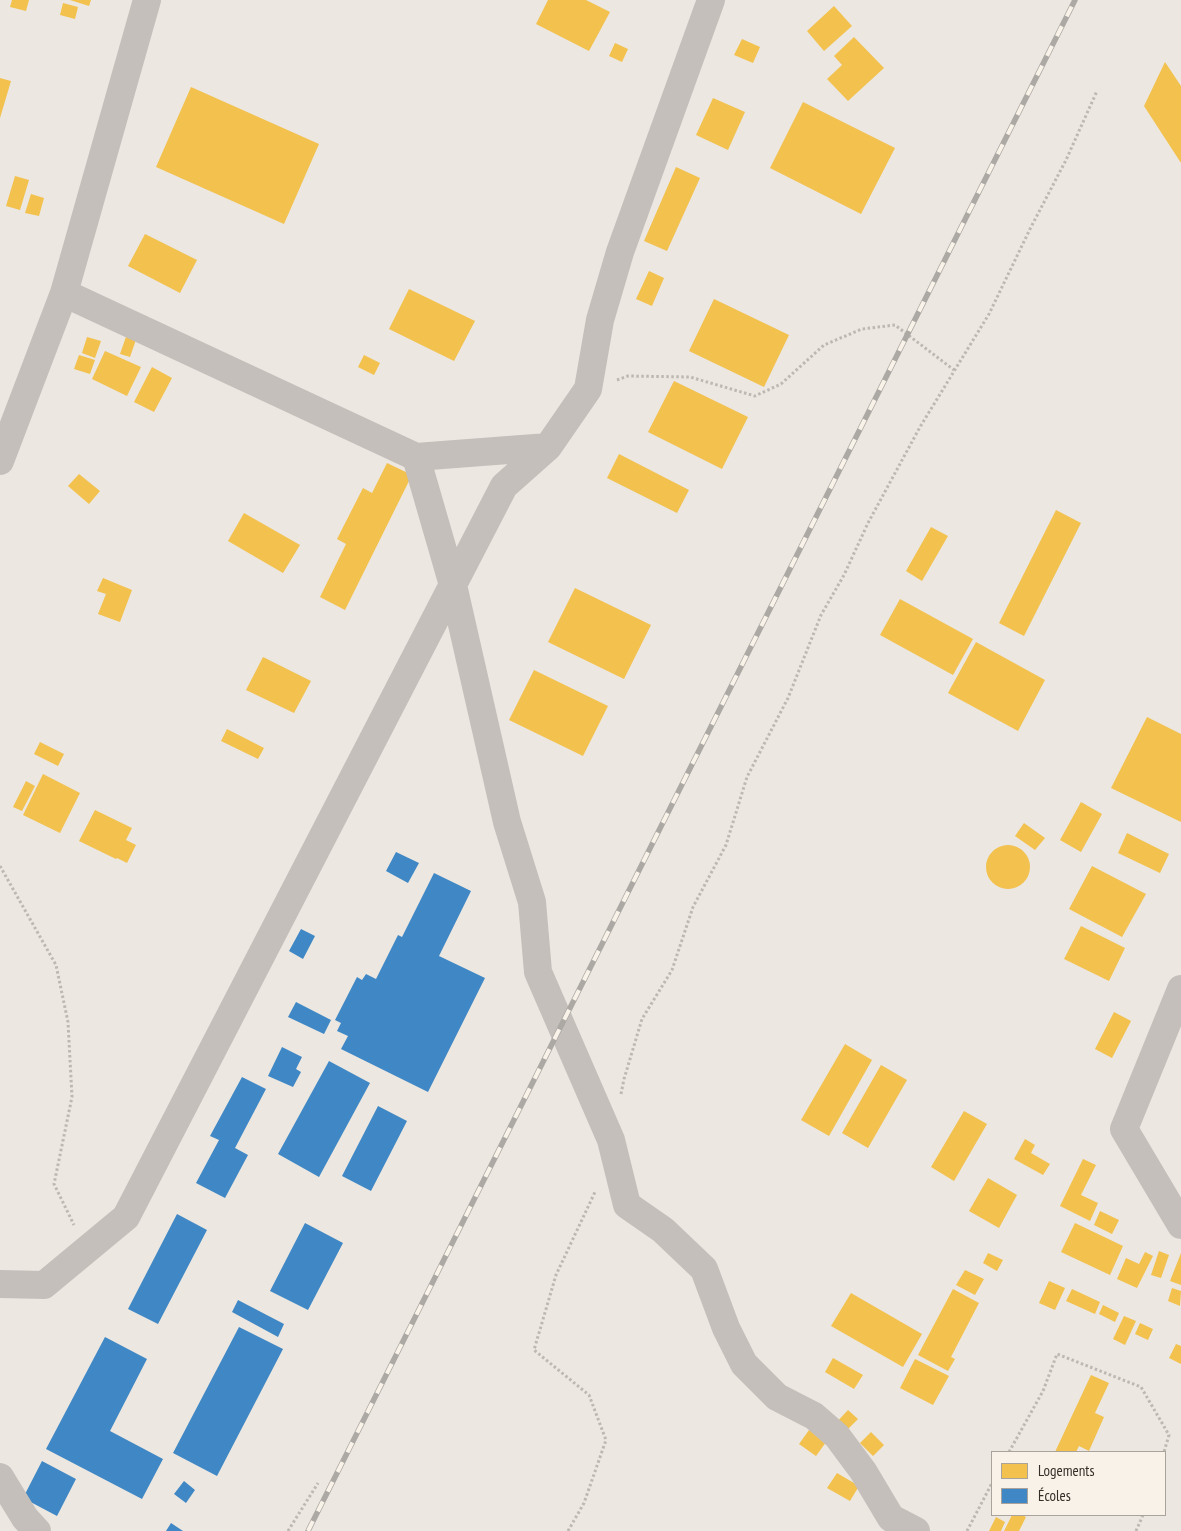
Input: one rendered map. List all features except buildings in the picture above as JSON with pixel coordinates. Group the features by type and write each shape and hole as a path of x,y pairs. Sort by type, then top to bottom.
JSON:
{"street":[{"path":"0,461 64,293 148,0"},
{"path":"0,1284 44,1284 126,1217 504,486 548,447 588,389 600,320 620,252 711,0"},
{"path":"64,293 416,456 548,447"},
{"path":"416,456 452,585 506,822 532,902 538,972 611,1140 628,1204 664,1230 704,1269 726,1328 744,1364 777,1397 814,1416 837,1436 863,1471 891,1518 916,1531"},
{"path":"1181,989 1124,1129 1181,1225"},
{"path":"0,1477 25,1518 37,1531"}],"path":[{"path":"620,1096 642,1019 672,970 693,907 726,845 747,777 788,698 821,615 844,575 868,523 920,427 989,314 1066,160 1097,91"},
{"path":"588,389 628,376 690,377 755,396 781,384 824,345 862,329 895,325 954,370"},
{"path":"0,866 56,964 68,1022 72,1097 54,1184 86,1250"},
{"path":"568,1531 584,1503 606,1440 589,1395 534,1350 556,1275 599,1184"},
{"path":"1010,1451 1043,1391 1056,1354 1141,1387 1169,1434 1164,1451"},
{"path":"288,1531 318,1483"},
{"path":"967,1531 991,1485"},
{"path":"1136,1531 1143,1516"}],"railway":[{"path":"308,1531 1075,0"}]}
